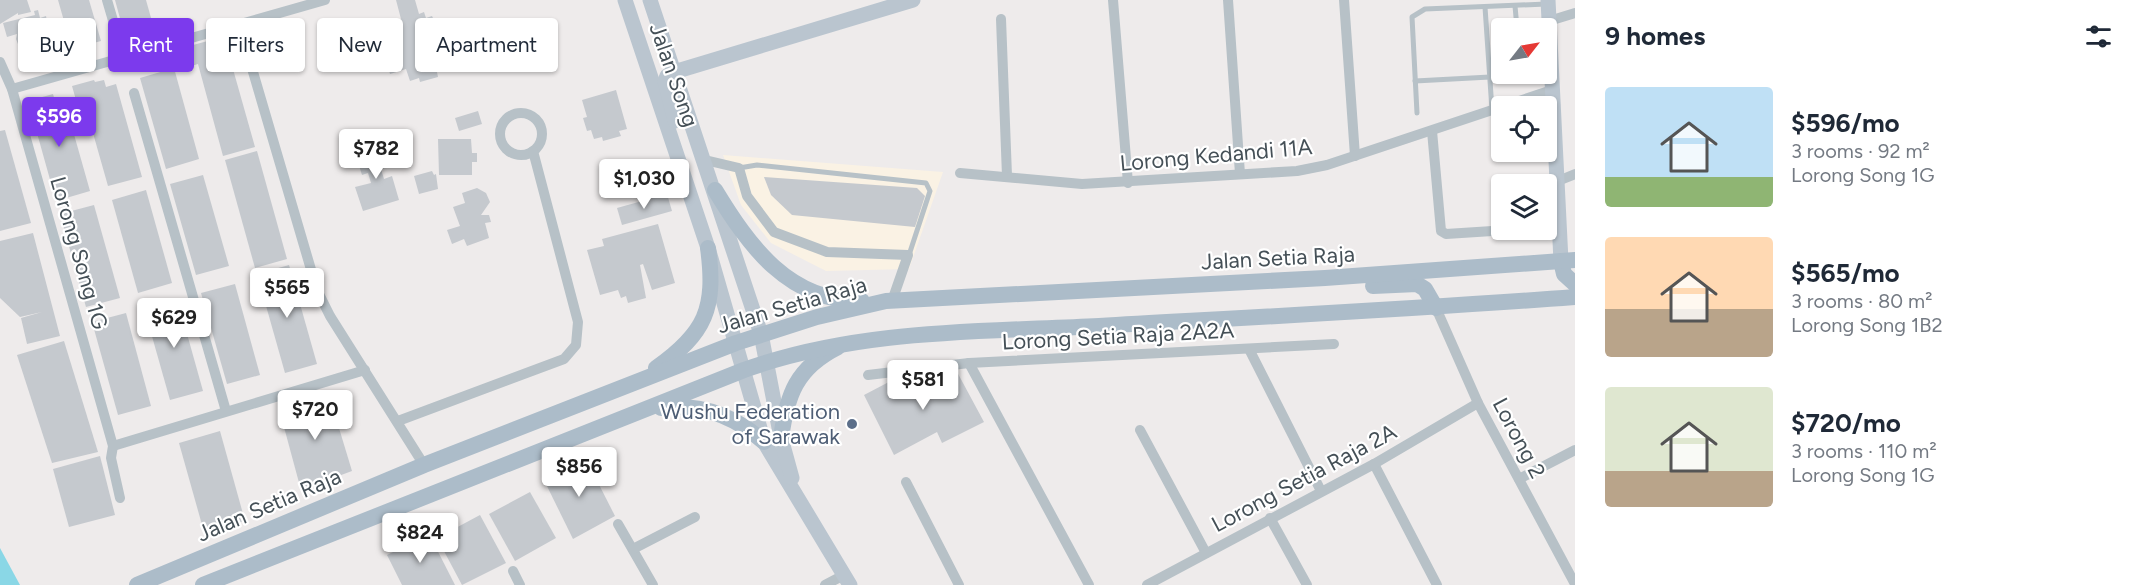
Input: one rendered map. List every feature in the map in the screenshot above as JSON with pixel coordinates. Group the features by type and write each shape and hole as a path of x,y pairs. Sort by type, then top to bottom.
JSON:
{"main road":[{"path":"715,190 753,248 790,280 818,294 844,302 889,301"},
{"path":"633,383 689,342 703,320 711,297 708,248"},
{"path":"1568,261 1564,274 1575,284"},
{"name":"Jalan Setia Raja","path":"137,585 424,465 736,343 761,334 889,301 1325,278 1568,261"},
{"path":"1325,278 1344,287 1417,284 1425,290 1436,308"},
{"path":"203,585 744,370 816,347 852,341 1436,308 1575,297"},
{"path":"781,438 789,395 803,373 818,359 852,341"},
{"path":"643,411 686,406 703,410 740,422 764,442"}],"street":[{"path":"107,0 112,18"},
{"path":"260,18 325,0"},
{"name":"Jalan Song","path":"625,0 708,248 764,442 798,498"},
{"name":"Jalan Song","path":"650,0 761,334 781,438 798,498"},
{"path":"683,174 677,129 665,81 667,76 913,0"},
{"path":"1113,0 1128,183"},
{"path":"1228,0 1240,174"},
{"path":"1344,0 1355,156"},
{"path":"1548,2 1549,18"},
{"path":"1557,19 1575,13"},
{"path":"1001,20 1007,176"},
{"name":"Lorong Song 1G","path":"0,62 12,89 113,446 111,458 120,498"},
{"path":"12,89 108,62"},
{"path":"253,72 317,290 424,465"},
{"path":"1552,84 1558,181 1568,261"},
{"name":"Lorong Kedandi 11A","path":"1534,96 1552,90"},
{"path":"134,93 226,411"},
{"name":"Lorong Kedandi 11A","path":"960,173 1082,184 1297,171 1355,156 1491,110"},
{"path":"526,113 538,120 542,133 541,140 533,151 515,154 504,146 500,133 501,126 509,116 526,113"},
{"path":"1432,130 1441,231 1446,234 1491,231"},
{"path":"398,421 564,359 576,345 578,322 533,151"},
{"path":"705,160 739,168 747,196 774,232 827,252 908,255 889,301"},
{"path":"1558,181 1575,174"},
{"name":"Lorong 2","path":"1436,308 1478,404 1575,584"},
{"name":"Lorong Setia Raja 2A2A","path":"868,375 969,363 1335,344"},
{"path":"1249,349 1322,491"},
{"path":"969,363 1089,585"},
{"path":"113,446 365,370"},
{"name":"Lorong Setia Raja 2A","path":"1147,585 1166,580 1206,553 1374,464 1478,404"},
{"path":"1140,430 1206,553"},
{"path":"1519,479 1575,450"},
{"path":"1374,464 1437,585"},
{"path":"906,482 959,585"},
{"path":"798,498 847,580 825,585"},
{"path":"633,549 695,517"},
{"path":"1270,518 1307,585"},
{"path":"618,524 653,585"},
{"path":"513,571 520,585"}],"lane":[{"path":"1417,112 1412,17 1425,9 1515,6 1548,2"},
{"path":"1515,6 1516,18"},
{"path":"1485,7 1491,96"},
{"path":"1414,81 1490,76"},
{"path":"739,168 757,165 926,183 930,191 908,255"}],"shaded area":[{"path":"723,155 943,172 909,269 826,271 771,243 741,205"}],"water":[{"path":"0,548 20,585 0,585"}],"building":[{"path":"0,0 27,0 31,12 18,15 18,13 0,24"},
{"path":"58,0 89,0 94,18 63,18"},
{"path":"115,0 146,0 151,18 120,18"},
{"path":"396,0 415,0 419,14 424,12 426,18 415,18 415,72 437,72 438,77 420,82 419,78 410,81 406,69 403,70 403,18 401,18"},
{"path":"38,10 40,18 23,18 35,15 34,11"},
{"path":"18,19 18,44 17,34 7,37 3,23"},
{"path":"96,24 101,41 96,42"},
{"path":"206,41 206,72 234,72 255,147 223,156 198,64 194,65 194,45"},
{"path":"160,72 175,72 199,159 166,169 140,78"},
{"path":"94,80 95,82 104,80 106,87 116,84 142,177 108,186 85,105 78,107 72,86"},
{"path":"616,90 627,129 619,131 621,136 603,141 602,137 594,139 591,130 587,131 583,118 587,117 582,100"},
{"path":"53,94 55,101 64,99 90,191 56,201 30,108 37,106 35,99"},
{"path":"478,111 482,124 459,131 455,118"},
{"path":"5,130 31,223 0,231 0,131"},
{"path":"438,139 471,139 472,153 477,153 477,162 472,162 472,175 439,175"},
{"path":"385,147 391,166 381,169 384,179 392,176 399,200 363,211 355,187 371,183 368,173 362,175 356,156"},
{"path":"257,151 287,259 255,268 225,160"},
{"path":"432,171 434,175 436,174 438,189 419,194 414,176"},
{"path":"203,175 229,266 196,275 170,184"},
{"path":"764,177 917,188 925,196 915,227 792,215 771,195"},
{"path":"477,188 486,193 490,202 481,215 489,215 491,222 485,223 489,238 467,246 464,239 452,244 447,230 460,226 453,207 465,203 462,193"},
{"path":"146,190 172,283 138,293 112,200"},
{"path":"667,194 672,211 622,225 617,208"},
{"path":"94,205 120,298 86,307 60,214"},
{"path":"658,224 675,283 652,290 643,264 640,265 646,298 628,303 626,296 621,298 618,290 600,295 587,250 604,246 602,239"},
{"path":"33,233 60,336 27,344 21,318 42,312 20,317 0,298 0,241"},
{"path":"289,265 317,364 285,373 257,274"},
{"path":"235,284 260,375 227,384 201,293"},
{"path":"177,298 203,391 170,400 144,308"},
{"path":"126,313 151,406 118,415 92,322"},
{"path":"64,341 98,452 52,463 17,355"},
{"path":"956,370 984,422 942,443 937,432 894,455 864,395 906,373 915,391"},
{"path":"329,395 352,471 301,490 278,405"},
{"path":"220,431 245,521 204,532 179,443"},
{"path":"100,456 115,515 69,527 53,469"},
{"path":"585,457 615,516 573,539 543,478"},
{"path":"530,492 556,538 515,561 489,514"},
{"path":"480,515 506,563 462,585 437,538"},
{"path":"429,534 455,585 402,585 387,555"}],"place":[{"name":"Wushu Federation of Sarawak","path":"852,424"}]}
